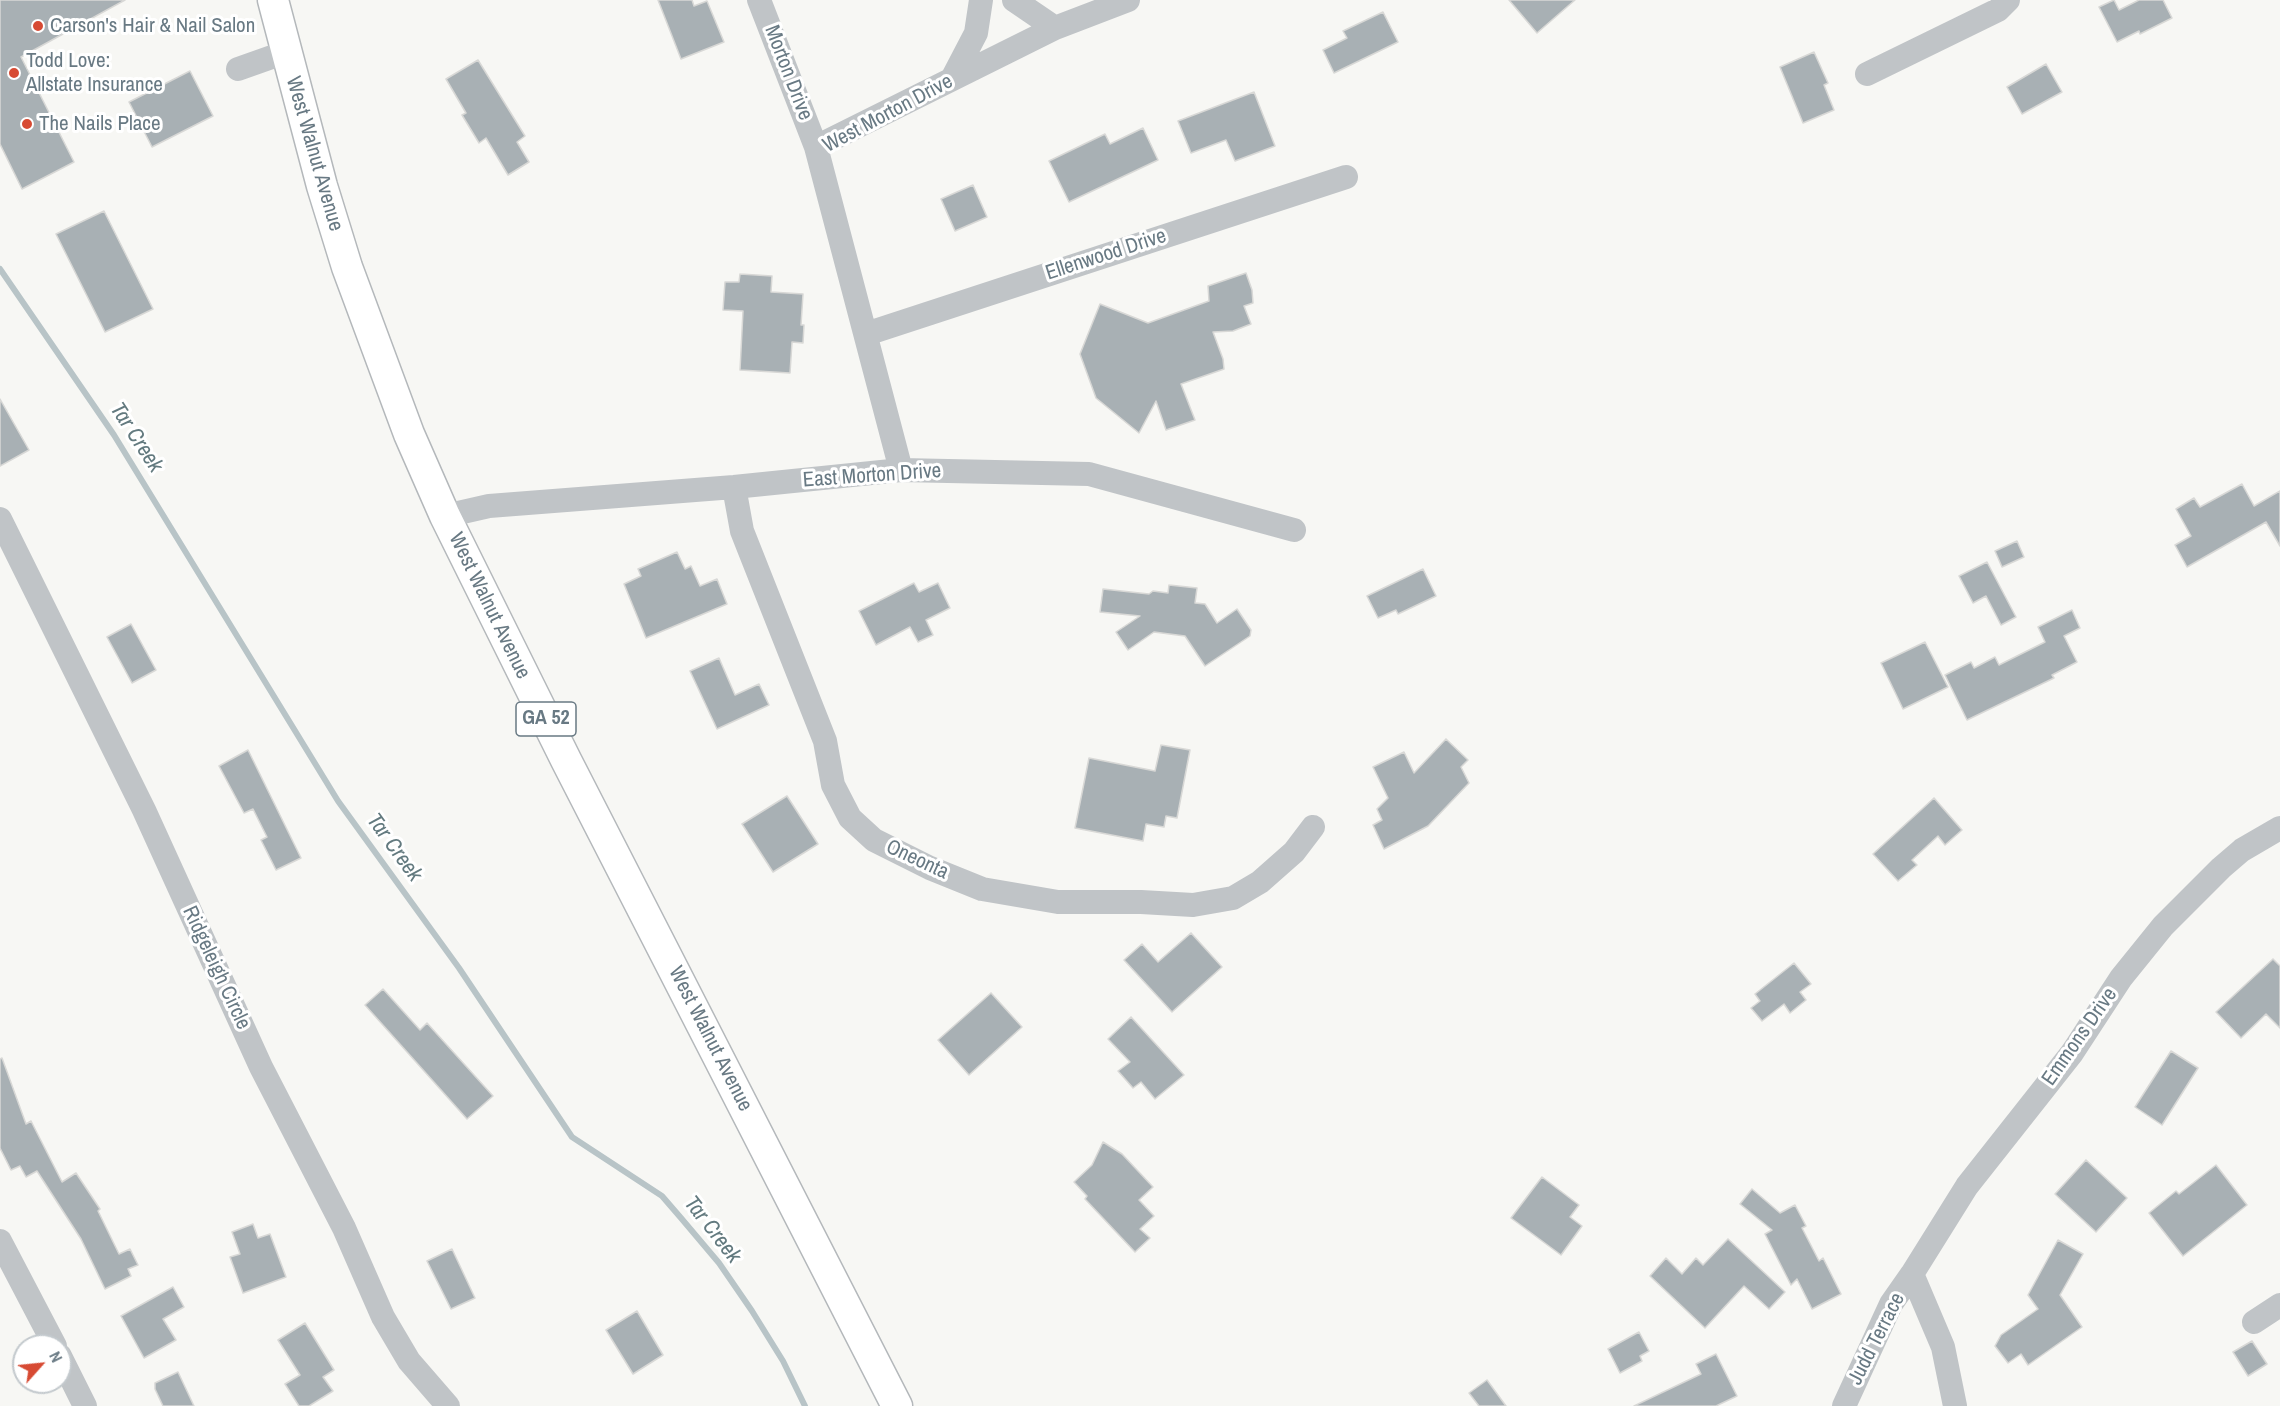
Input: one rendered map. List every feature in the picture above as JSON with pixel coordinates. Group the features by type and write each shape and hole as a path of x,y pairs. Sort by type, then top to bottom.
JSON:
{"main road":[{"name":"West Walnut Avenue","path":"273,0 322,186 347,267 405,424 445,516 572,771 897,1406"}],"street":[{"name":"Morton Drive","path":"759,0 816,147"},
{"path":"952,80 976,33 981,0"},
{"path":"1014,0 1055,28"},
{"name":"West Morton Drive","path":"901,470 816,147 1055,28 1128,0"},
{"path":"1867,74 1998,10 2008,0"},
{"path":"238,69 286,52"},
{"name":"Ellenwood Drive","path":"866,334 1346,177"},
{"name":"East Morton Drive","path":"445,516 489,506 734,487 901,470 1089,474 1294,530"},
{"name":"Oneonta","path":"734,487 742,531 825,741 833,785 850,818 874,840 930,868 982,890 1058,902 1141,902 1193,905 1233,898 1260,882 1294,852 1313,828"},
{"name":"Ridgeleigh Circle","path":"0,519 144,810 261,1067 344,1228 383,1317 409,1361 448,1406"},
{"name":"Emmons Drive","path":"1912,1274 1966,1186 2072,1053 2121,978 2163,926 2235,856 2280,828"},
{"path":"0,1241 49,1334"},
{"path":"1912,1274 1943,1347 1955,1406"},
{"name":"Judd Terrace","path":"1844,1406 1891,1304 1912,1274"},
{"path":"2254,1322 2280,1305"},
{"path":"72,1380 85,1406"}],"building":[{"path":"0,0 125,0 21,57 74,162 22,189 0,144"},
{"path":"658,0 692,0 694,6 707,1 724,42 681,59"},
{"path":"1509,0 1575,0 1537,33"},
{"path":"2114,0 2119,10 2139,0 2163,0 2172,18 2140,34 2139,31 2117,42 2099,7"},
{"path":"1383,12 1398,42 1334,73 1323,50 1347,38 1343,31"},
{"path":"1814,52 1828,83 1824,85 1834,110 1803,123 1780,67"},
{"path":"478,60 525,136 517,142 529,162 508,175 486,138 479,143 462,115 466,113 446,79"},
{"path":"2046,64 2062,92 2022,114 2007,87"},
{"path":"190,71 213,116 152,147 129,102"},
{"path":"1254,92 1275,146 1235,161 1226,140 1191,153 1178,121"},
{"path":"1143,128 1158,160 1069,202 1049,161 1105,134 1110,144"},
{"path":"973,185 987,217 955,231 941,199"},
{"path":"104,211 153,309 105,332 56,234"},
{"path":"1246,273 1252,290 1253,303 1244,306 1251,324 1233,331 1213,332 1223,359 1224,369 1181,384 1195,420 1166,430 1156,401 1139,433 1096,398 1080,354 1100,304 1148,323 1209,301 1208,286"},
{"path":"740,274 772,276 771,292 803,294 801,325 804,325 803,343 792,342 790,373 740,370 743,311 723,310 725,282 739,282"},
{"path":"0,399 29,450 0,466"},
{"path":"2242,484 2254,506 2280,491 2280,546 2266,522 2187,567 2175,545 2191,536 2176,509 2194,498 2200,507"},
{"path":"2017,541 2024,557 2002,567 1995,551"},
{"path":"677,552 685,569 691,566 700,586 717,579 727,604 646,638 624,584 641,576 638,569"},
{"path":"1987,562 2016,617 2001,625 1986,596 1973,603 1959,576"},
{"path":"1423,569 1436,596 1398,614 1396,610 1378,618 1367,596"},
{"path":"914,583 919,592 938,583 950,608 926,620 933,635 918,642 910,627 876,645 859,611"},
{"path":"1169,585 1197,588 1195,603 1205,604 1217,623 1237,609 1251,630 1250,636 1205,666 1185,636 1154,632 1128,650 1116,632 1140,616 1100,612 1103,589 1149,594 1153,591 1168,593"},
{"path":"2072,610 2080,628 2064,636 2077,662 2052,675 2054,678 1967,720 1945,675 1971,662 1974,668 1995,657 1999,665 2045,642 2038,627"},
{"path":"131,624 156,670 132,683 107,637"},
{"path":"1925,642 1948,687 1903,709 1881,663"},
{"path":"719,658 735,695 759,684 769,705 717,729 690,671"},
{"path":"1446,739 1468,760 1461,767 1469,783 1428,826 1384,849 1373,825 1382,820 1377,809 1388,798 1373,767 1404,752 1414,773"},
{"path":"1161,745 1190,750 1177,818 1166,816 1164,827 1146,824 1143,841 1075,828 1089,758 1155,771"},
{"path":"248,750 301,858 276,870 261,840 267,837 253,809 244,813 219,766"},
{"path":"787,796 818,844 773,872 742,824"},
{"path":"1934,798 1962,830 1945,845 1938,836 1912,860 1917,865 1898,881 1873,854"},
{"path":"1191,933 1222,967 1172,1012 1124,960 1142,944 1158,962"},
{"path":"2273,959 2280,966 2280,1028 2266,1014 2241,1038 2216,1012"},
{"path":"1794,963 1811,984 1800,992 1806,1000 1790,1013 1784,1004 1762,1021 1751,1008 1760,1001 1755,994"},
{"path":"383,989 420,1030 427,1023 493,1096 467,1119 365,1005"},
{"path":"991,993 1022,1027 969,1075 938,1040"},
{"path":"1131,1017 1184,1075 1155,1099 1141,1082 1133,1088 1118,1071 1130,1062 1108,1039"},
{"path":"2171,1051 2198,1068 2162,1125 2135,1107"},
{"path":"2,1058 26,1124 31,1121 62,1182 76,1173 100,1209 98,1211 119,1254 130,1249 138,1265 128,1269 131,1276 105,1289 81,1239 37,1171 26,1177 20,1166 11,1170 0,1148 0,1059"},
{"path":"1103,1142 1122,1154 1153,1187 1139,1200 1154,1216 1140,1229 1150,1238 1135,1252 1085,1199 1087,1196 1074,1182 1092,1165"},
{"path":"2086,1160 2127,1198 2096,1232 2055,1194"},
{"path":"2216,1165 2247,1205 2183,1256 2149,1213 2176,1191 2179,1194"},
{"path":"1542,1177 1579,1205 1570,1217 1582,1226 1561,1255 1511,1218"},
{"path":"1752,1189 1780,1213 1795,1205 1806,1226 1802,1228 1819,1261 1823,1258 1841,1294 1812,1309 1797,1279 1791,1285 1765,1234 1772,1230 1740,1204"},
{"path":"253,1224 258,1238 270,1234 286,1277 243,1293 230,1257 240,1254 232,1232"},
{"path":"1728,1239 1785,1292 1769,1309 1744,1286 1705,1328 1650,1276 1666,1258 1682,1274 1696,1258 1703,1265"},
{"path":"2058,1240 2083,1254 2060,1295 2082,1327 2028,1365 2021,1354 2008,1363 1995,1346 2001,1335 2038,1309 2028,1295"},
{"path":"452,1249 475,1298 451,1309 427,1261"},
{"path":"173,1287 184,1307 163,1319 176,1340 144,1358 121,1316"},
{"path":"637,1311 663,1355 633,1374 606,1330"},
{"path":"305,1323 334,1370 323,1377 333,1391 309,1406 299,1406 285,1384 300,1375 278,1340"},
{"path":"1639,1332 1649,1351 1640,1356 1642,1361 1620,1373 1608,1349"},
{"path":"2252,1341 2267,1364 2248,1376 2233,1352"},
{"path":"1716,1354 1737,1396 1716,1406 1634,1406 1701,1374 1696,1364"},
{"path":"178,1372 194,1406 163,1406 155,1389 155,1383"},
{"path":"1487,1380 1506,1406 1479,1406 1469,1393"}],"waterway":[{"name":"Tar Creek","path":"0,269 114,435 338,801 459,968 572,1137 662,1196 719,1263 752,1311 783,1361 805,1406"}],"place":[{"name":"Carson's Hair & Nail Salon","path":"38,26"},
{"name":"Todd Love: Allstate Insurance","path":"14,73"},
{"name":"The Nails Place","path":"27,124"}]}
